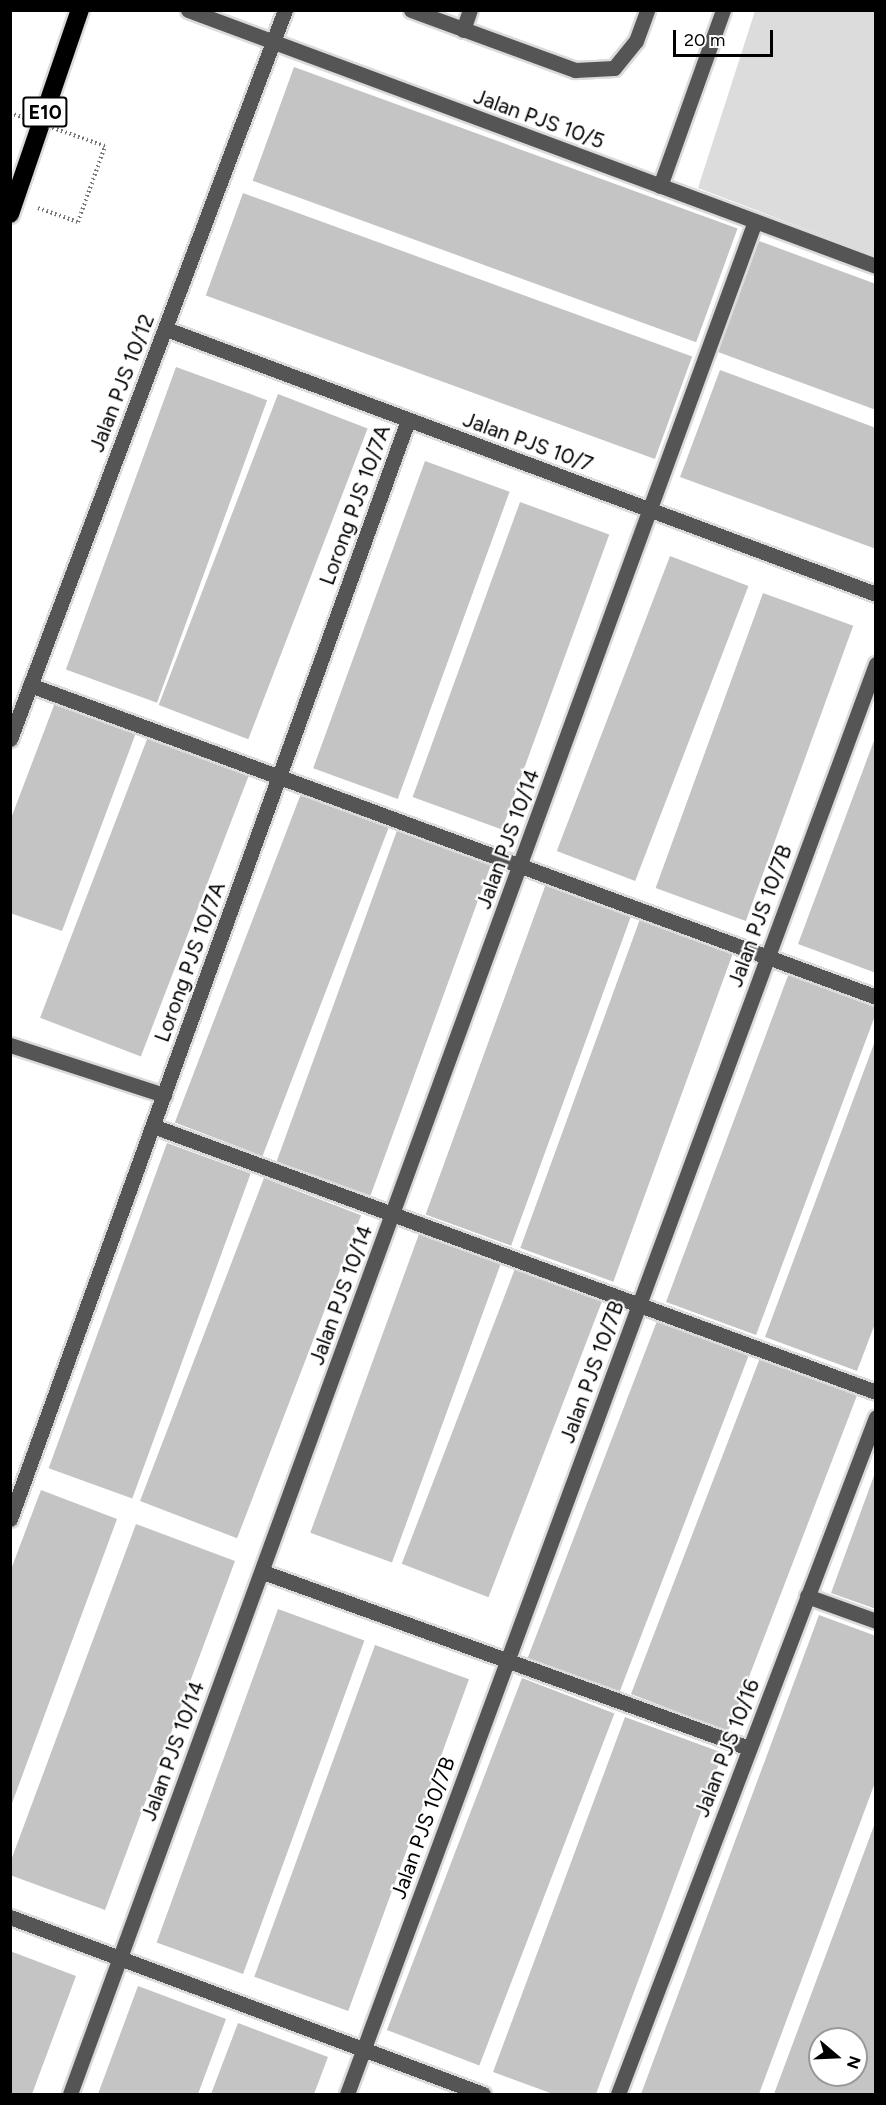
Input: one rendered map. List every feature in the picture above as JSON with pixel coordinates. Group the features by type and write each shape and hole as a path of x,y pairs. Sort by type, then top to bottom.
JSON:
{"highway":[{"name":"E10","path":"13,207 80,10"}],"street":[{"name":"Jalan PJS 10/5","path":"188,10 876,266"},
{"name":"Jalan PJS 10/12","path":"10,739 285,10"},
{"path":"411,10 575,70 614,68 636,41 647,10"},
{"path":"463,30 471,10"},
{"path":"660,186 723,10"},
{"name":"Jalan PJS 10/14","path":"70,2094 118,1958 263,1572 755,221"},
{"name":"Jalan PJS 10/7","path":"166,329 876,594"},
{"name":"Lorong PJS 10/7A","path":"10,1519 408,420"},
{"name":"Jalan PJS 10/7B","path":"347,2094 876,664"},
{"path":"30,686 876,997"},
{"path":"10,1045 164,1095"},
{"path":"153,1126 876,1392"},
{"name":"Jalan PJS 10/16","path":"618,2094 876,1417"},
{"path":"263,1572 749,1748"},
{"path":"807,1596 876,1621"},
{"path":"10,1917 483,2094"}],"path":[{"path":"10,113 105,146 78,222 13,207"}],"shaded area":[{"path":"755,11 875,11 875,256 698,188"}],"building":[{"path":"294,67 738,228 696,342 253,181"},
{"path":"243,193 692,356 655,459 206,295"},
{"path":"759,241 876,284 876,410 718,352"},
{"path":"176,367 267,400 157,703 66,670"},
{"path":"720,370 876,428 876,549 680,477"},
{"path":"278,394 368,428 248,739 159,705"},
{"path":"425,461 510,492 398,799 313,768"},
{"path":"520,502 609,534 502,830 413,797"},
{"path":"670,556 748,586 635,881 557,851"},
{"path":"763,593 853,626 746,921 656,888"},
{"path":"56,700 137,730 62,931 10,913 10,821"},
{"path":"149,734 250,773 141,1057 40,1018"},
{"path":"876,738 876,973 798,944"},
{"path":"302,791 390,825 263,1156 175,1122"},
{"path":"399,825 493,859 371,1196 277,1161"},
{"path":"547,881 633,912 511,1246 426,1215"},
{"path":"640,919 733,953 613,1282 520,1248"},
{"path":"789,973 876,1005 876,1013 756,1335 666,1302"},
{"path":"875,1041 876,1321 857,1371 765,1337"},
{"path":"167,1143 251,1173 132,1499 49,1468"},
{"path":"264,1178 361,1215 237,1538 140,1501"},
{"path":"419,1234 501,1264 392,1563 310,1533"},
{"path":"516,1266 603,1299 489,1597 402,1564"},
{"path":"657,1321 748,1356 619,1694 527,1659"},
{"path":"760,1358 857,1395 728,1731 631,1694"},
{"path":"876,1473 876,1609 831,1593"},
{"path":"41,1490 117,1519 11,1806 10,1572"},
{"path":"136,1524 235,1561 105,1910 10,1875 10,1863"},
{"path":"278,1609 364,1640 243,1974 157,1943"},
{"path":"819,1615 876,1636 876,1780 759,2094 641,2094"},
{"path":"375,1645 469,1679 348,2011 254,1977"},
{"path":"522,1678 614,1713 479,2065 387,2030"},
{"path":"625,1717 723,1753 596,2094 553,2094 493,2072"},
{"path":"875,1823 876,2094 774,2094"},
{"path":"10,1951 76,1976 32,2094 10,2094"},
{"path":"138,1986 226,2019 198,2094 98,2094"},
{"path":"238,2023 328,2057 314,2094 211,2094"}]}
